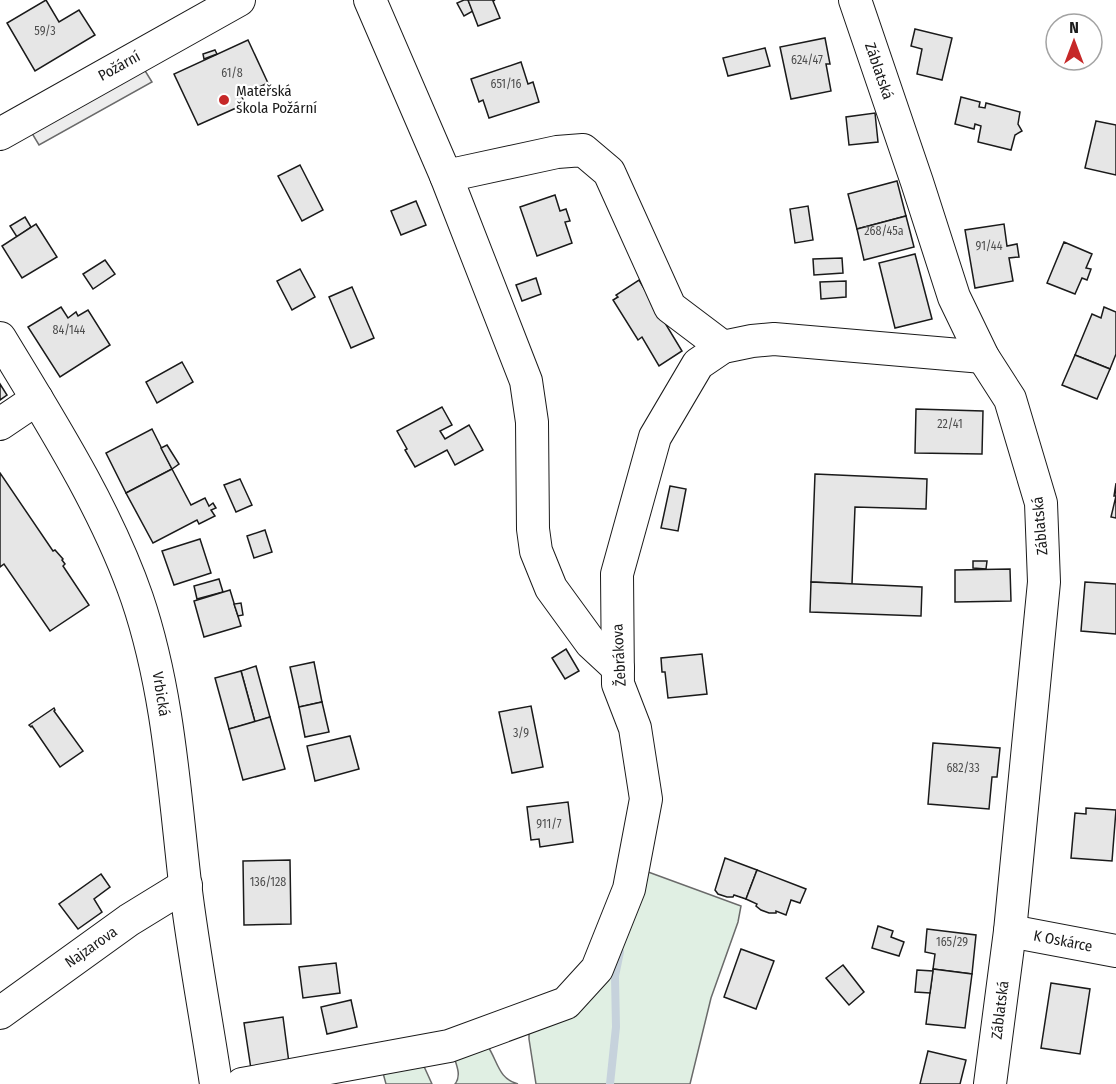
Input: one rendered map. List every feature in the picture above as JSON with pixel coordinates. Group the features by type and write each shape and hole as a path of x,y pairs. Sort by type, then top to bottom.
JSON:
{"street":[{"name":"Požární","path":"0,134 239,0"},
{"path":"370,0 446,176 526,381 532,422 533,529 536,551 551,588 591,643 618,668"},
{"name":"Záblatská","path":"855,0 954,297 983,357 1010,399 1041,503 1044,582 1010,931 990,1084"},
{"path":"446,176 556,152 583,150 609,172 670,307 723,347"},
{"name":"Vrbická","path":"0,338 75,465 105,524 125,568 154,654 216,1084"},
{"name":"Žebrákova","path":"242,1084 449,1046 566,1004 597,969 629,889 646,799 635,728 618,684 617,574 655,437 698,364 723,347 774,339 983,357"},
{"path":"0,424 37,399"},
{"name":"Najzarova","path":"0,1013 120,927 186,885"},
{"name":"K Oskárce","path":"1010,931 1116,951"}],"green space":[{"path":"640,869 741,906 738,922 711,998 690,1084 536,1084 529,1030 566,1011"},
{"path":"487,1045 502,1074 511,1082 518,1084 455,1084 458,1073 453,1054"},
{"path":"422,1062 432,1084 386,1084 383,1073"}],"shaded area":[{"path":"136,56 152,82 39,145 24,120"}],"building":[{"path":"46,0 59,22 79,10 95,35 35,71 7,23"},
{"path":"468,0 473,11 464,16 457,3"},
{"path":"468,0 495,0 493,1 500,18 478,26"},
{"path":"915,29 952,38 942,80 917,74 922,49 911,46"},
{"path":"825,38 830,64 826,64 831,91 791,99 780,47"},
{"path":"248,40 268,83 241,95 245,104 198,125 174,74"},
{"path":"765,48 770,66 728,76 723,58"},
{"path":"215,50 217,54 204,59 203,54"},
{"path":"521,62 528,84 533,82 539,102 489,118 483,100 479,102 471,79"},
{"path":"961,97 980,102 979,107 985,108 986,103 1020,112 1018,124 1022,131 1015,135 1011,150 978,142 981,126 975,124 974,129 955,124"},
{"path":"875,113 878,142 849,145 846,117"},
{"path":"1096,121 1116,125 1116,175 1085,168"},
{"path":"300,165 323,210 302,221 278,176"},
{"path":"897,181 906,216 857,229 848,194"},
{"path":"555,195 560,211 566,209 570,221 565,222 572,243 537,256 520,207"},
{"path":"416,201 426,225 401,235 391,211"},
{"path":"808,206 813,240 795,243 790,209"},
{"path":"906,216 914,247 864,260 857,229"},
{"path":"25,217 31,227 17,237 10,226"},
{"path":"36,224 57,257 22,278 2,246"},
{"path":"1004,224 1007,246 1017,244 1019,257 1009,258 1013,281 975,288 965,230"},
{"path":"1064,242 1092,254 1086,268 1091,269 1087,280 1082,278 1075,294 1047,283"},
{"path":"915,254 932,319 895,328 879,263"},
{"path":"842,258 843,273 814,275 813,259"},
{"path":"105,260 115,274 93,289 83,274"},
{"path":"300,269 315,297 292,310 277,281"},
{"path":"536,278 541,294 522,301 516,285"},
{"path":"639,280 682,351 659,366 642,337 638,340 613,300 618,297 616,295"},
{"path":"846,281 846,297 821,299 820,282"},
{"path":"352,287 374,338 351,348 329,297"},
{"path":"61,307 68,318 76,312 78,316 88,310 110,345 60,377 28,327"},
{"path":"1104,307 1116,312 1116,354 1110,369 1075,355 1092,314 1101,318"},
{"path":"1075,355 1110,369 1097,399 1062,385"},
{"path":"182,362 193,382 157,403 146,382"},
{"path":"0,384 7,395 0,400"},
{"path":"442,407 452,425 440,431 445,439 469,425 483,450 455,465 447,450 415,467 397,431"},
{"path":"916,409 983,411 982,454 915,453"},
{"path":"152,429 172,469 126,493 106,453"},
{"path":"167,445 179,464 172,469 161,448"},
{"path":"172,469 191,505 205,498 209,506 213,503 216,508 211,510 215,516 199,524 197,520 153,543 126,493"},
{"path":"0,473 53,551 55,550 63,559 65,564 63,566 89,605 50,631 4,564 0,567"},
{"path":"815,474 927,479 926,509 855,507 852,584 811,582"},
{"path":"240,479 252,505 236,512 224,485"},
{"path":"670,486 686,489 678,531 661,528"},
{"path":"1116,496 1116,518 1111,517"},
{"path":"265,530 272,552 254,558 247,536"},
{"path":"200,539 211,573 174,585 162,551"},
{"path":"973,561 987,561 986,569 973,568"},
{"path":"1010,569 1011,601 955,602 955,570"},
{"path":"219,579 223,592 197,599 194,586"},
{"path":"811,582 922,587 921,616 810,612"},
{"path":"1085,582 1116,584 1116,634 1081,631"},
{"path":"230,590 241,626 204,637 194,601"},
{"path":"241,603 243,615 238,616 234,604"},
{"path":"566,649 579,671 565,679 552,658"},
{"path":"702,654 707,694 668,698 661,658"},
{"path":"314,662 322,702 299,707 290,667"},
{"path":"256,666 270,717 255,722 241,671"},
{"path":"241,671 255,722 229,729 215,678"},
{"path":"322,702 329,732 305,737 299,707"},
{"path":"531,706 543,767 512,773 499,712"},
{"path":"54,708 83,751 60,767 32,726 29,725"},
{"path":"270,717 285,769 243,780 229,729"},
{"path":"350,736 359,769 315,781 307,746"},
{"path":"933,743 1000,748 997,777 992,777 989,809 928,804"},
{"path":"568,802 573,842 540,847 539,839 531,840 527,807"},
{"path":"1086,808 1116,810 1112,861 1071,858 1075,813 1086,814"},
{"path":"725,858 757,870 746,899 734,895 727,897 718,894 715,890"},
{"path":"290,860 291,924 244,925 243,861"},
{"path":"757,870 806,889 800,903 791,900 786,915 776,911 776,913 769,913 761,910 756,906 757,904 746,899"},
{"path":"101,874 110,887 94,899 102,912 78,929 59,904"},
{"path":"878,926 893,931 891,937 904,942 899,956 872,948"},
{"path":"927,929 976,935 972,974 933,969 935,954 925,952"},
{"path":"741,949 774,961 756,1009 724,997"},
{"path":"336,963 340,993 303,998 299,967"},
{"path":"843,965 864,992 849,1005 826,978"},
{"path":"933,969 972,974 965,1028 926,1024"},
{"path":"917,970 933,971 930,993 915,992"},
{"path":"1051,983 1090,989 1080,1054 1041,1048"},
{"path":"351,1000 357,1027 327,1034 321,1007"},
{"path":"283,1017 289,1063 251,1069 244,1023"},
{"path":"928,1051 966,1060 960,1084 920,1084"}],"waterway":[{"path":"610,1084 616,1027 615,976 620,952"}],"place":[{"name":"Mateřská škola Požární","path":"224,100"}]}
